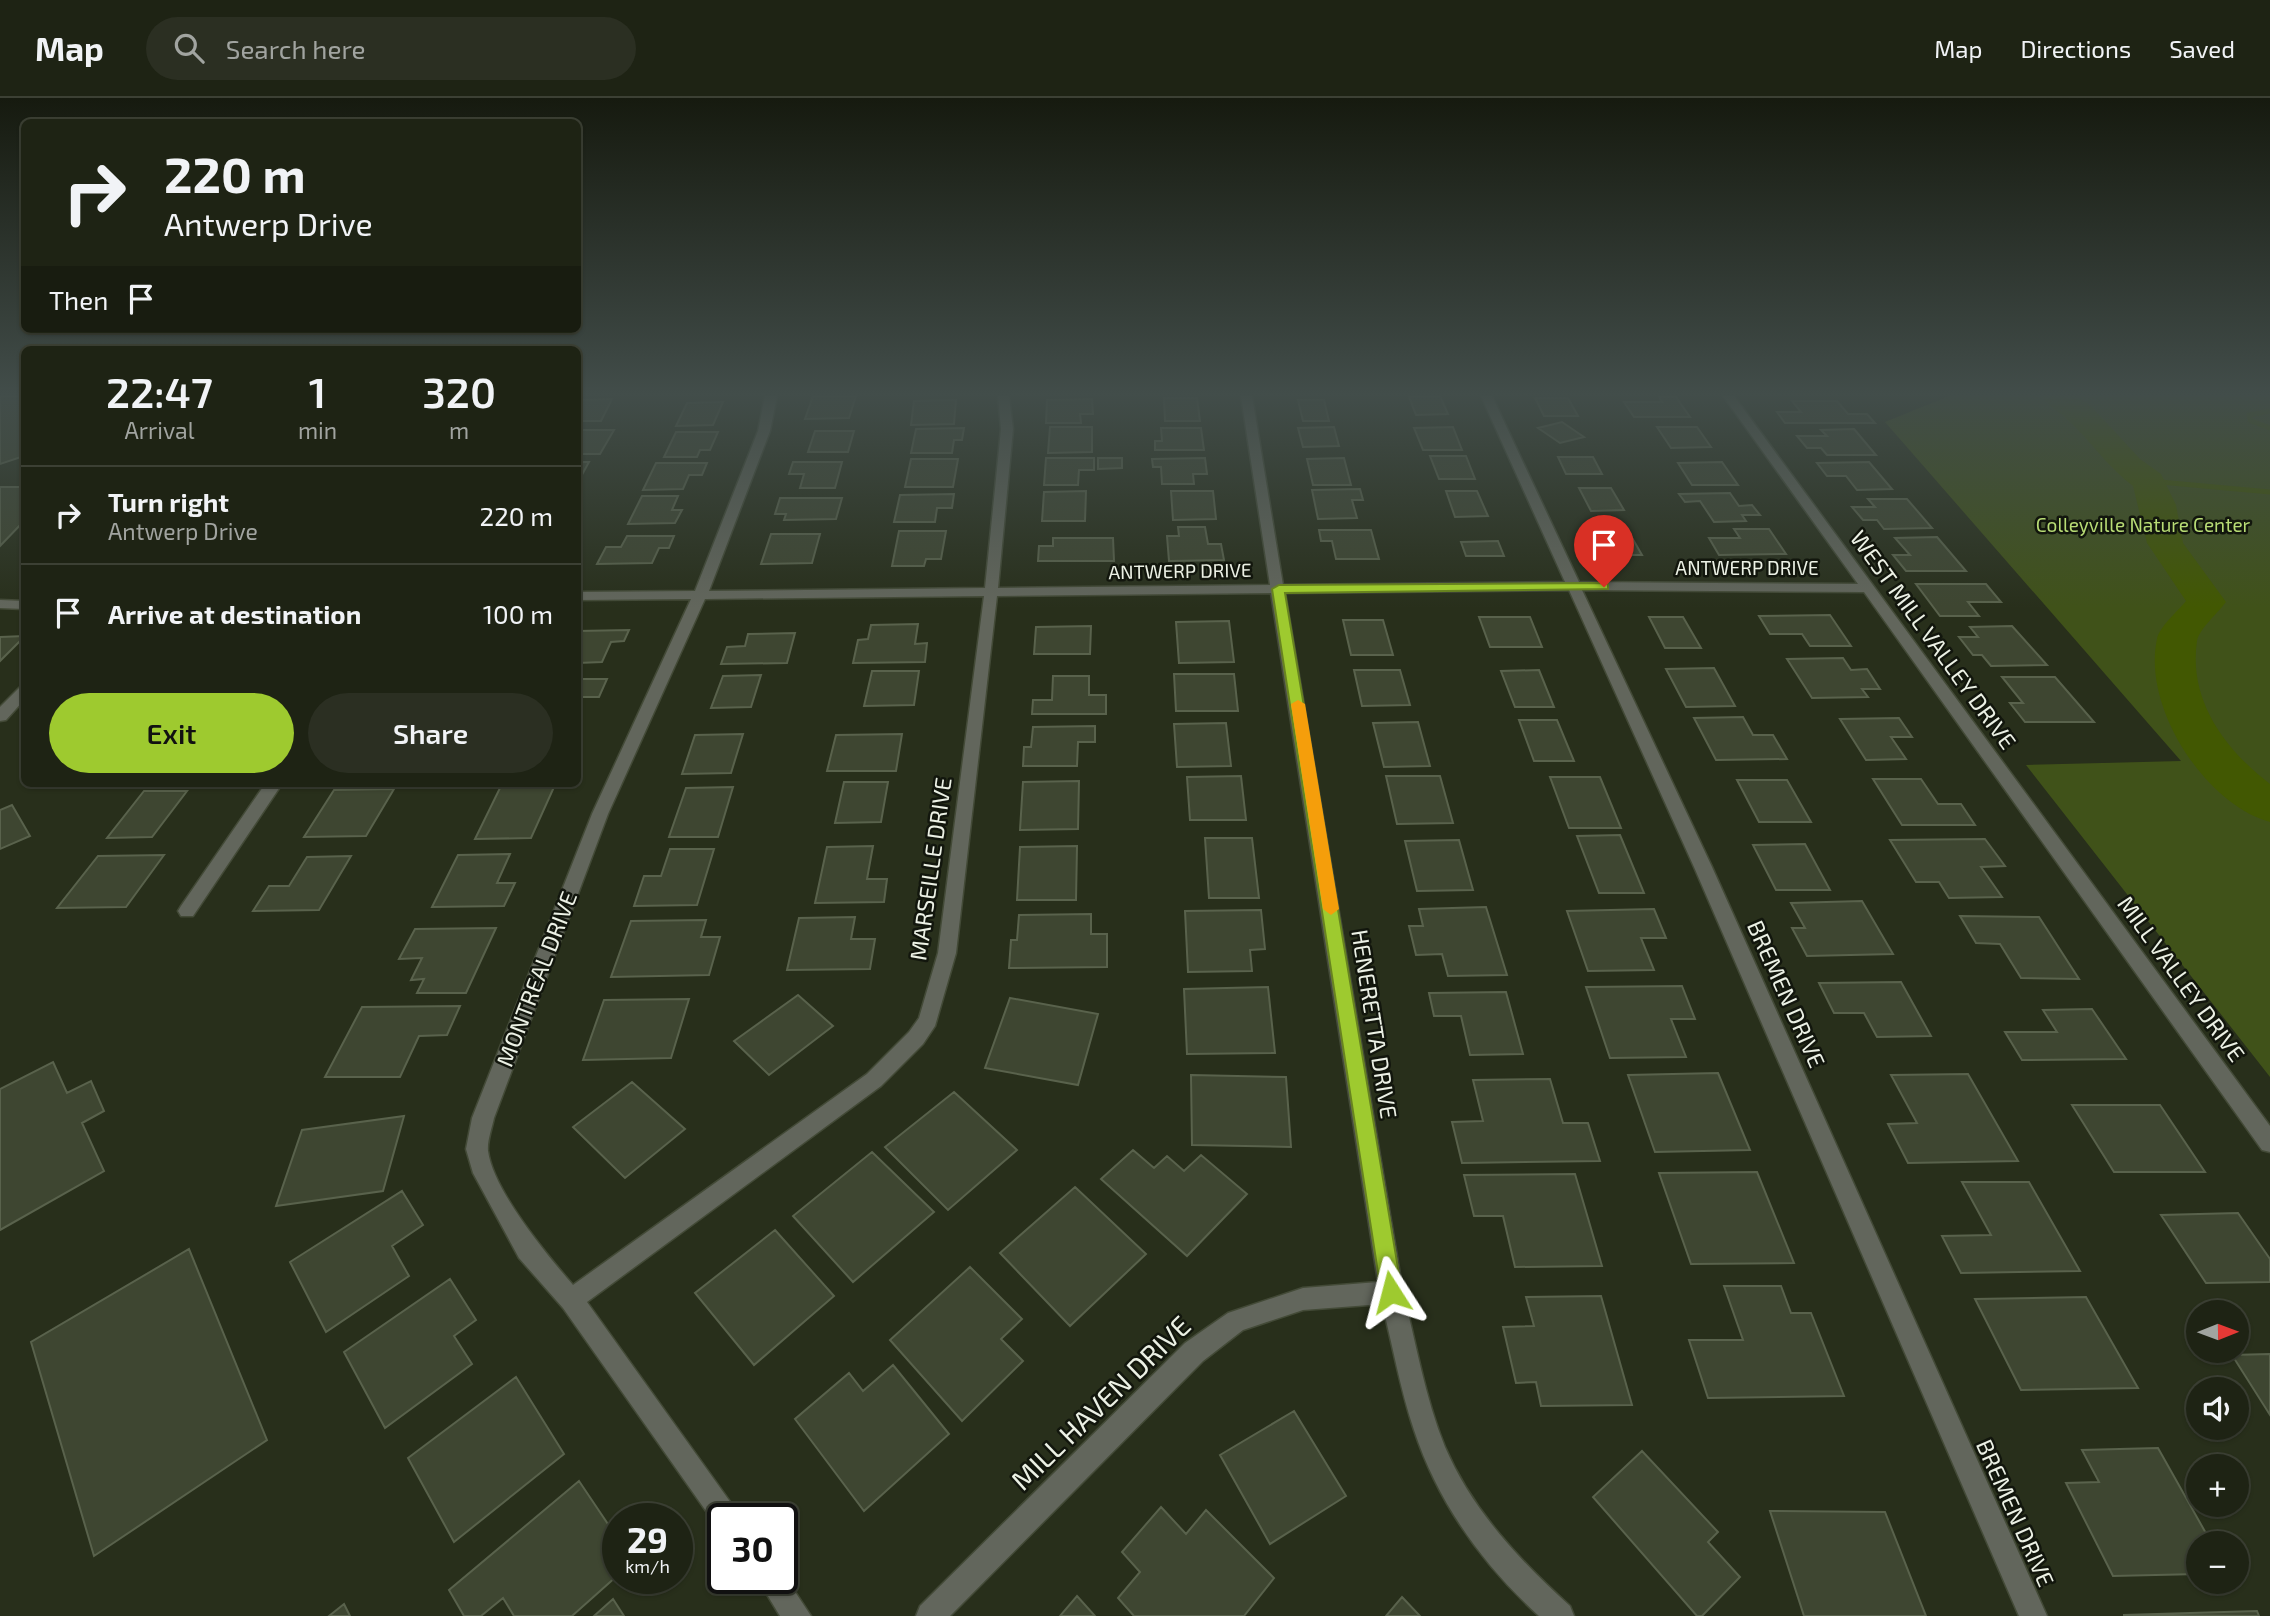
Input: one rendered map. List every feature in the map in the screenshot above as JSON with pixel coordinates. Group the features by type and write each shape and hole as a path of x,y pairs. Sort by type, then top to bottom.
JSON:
{"street":[{"name":"MONTREAL DRIVE","path":"716,1503 571,1300 527,1250 484,1173 477,1149 483,1118 600,814 699,595 749,467"},
{"name":"MARSEILLE DRIVE","path":"571,1300 874,1080 916,1038 928,1020 947,953 991,592 1003,467"},
{"name":"HENERETTA DRIVE","path":"1259,467 1391,1292 1425,1423 1442,1470 1468,1514 1532,1592 1560,1616"},
{"name":"BREMEN DRIVE","path":"1520,467 1698,855 2033,1616"},
{"name":"WEST MILL VALLEY DRIVE","path":"1780,467 2076,877"},
{"name":"ANTWERP DRIVE","path":"581,596 1576,586 1867,588"},
{"path":"0,716 21,694"},
{"path":"187,911 272,787"},
{"name":"MILL VALLEY DRIVE","path":"2076,877 2270,1143"},
{"name":"MILL HAVEN DRIVE","path":"930,1616 1194,1352 1236,1321 1303,1298 1391,1292"},
{"path":"781,1594 797,1616"}],"green space":[{"name":"Colleyville Nature Center","path":"1924,467 2270,467 2270,1077 2026,765 2181,761"}],"building":[{"path":"654,467 705,467 702,475 689,475 683,489 643,490"},
{"path":"791,467 841,467 835,488 800,488 804,474 789,474"},
{"path":"909,467 957,467 953,487 905,487"},
{"path":"1045,467 1094,467 1094,470 1079,470 1078,485 1044,485"},
{"path":"1098,467 1122,467 1122,468 1098,469"},
{"path":"1153,467 1206,467 1207,474 1193,474 1194,484 1162,484 1161,467"},
{"path":"1309,467 1346,467 1351,485 1313,485"},
{"path":"1434,467 1470,467 1475,479 1439,479"},
{"path":"1563,467 1598,467 1602,474 1566,474"},
{"path":"1680,467 1725,467 1738,485 1692,485"},
{"path":"1820,467 1873,467 1892,489 1857,490 1846,476 1827,476"},
{"path":"0,487 21,487 21,524 0,546"},
{"path":"1579,488 1611,488 1624,510 1591,511"},
{"path":"1360,489 1363,500 1352,500 1357,518 1318,519 1312,490"},
{"path":"1086,491 1085,521 1042,521 1044,492"},
{"path":"1171,491 1213,491 1216,519 1173,520"},
{"path":"1446,491 1477,491 1488,516 1455,517"},
{"path":"1730,493 1739,506 1752,505 1760,515 1742,515 1746,521 1714,522 1700,501 1685,502 1679,494"},
{"path":"954,494 952,508 937,508 935,522 894,522 900,495"},
{"path":"642,496 678,496 672,510 682,510 675,523 628,524"},
{"path":"780,498 842,498 836,519 784,520 786,514 775,514"},
{"path":"1868,499 1907,499 1932,528 1884,529 1877,520 1863,520 1852,507 1875,507"},
{"path":"1178,527 1205,527 1208,544 1221,544 1224,560 1169,561 1167,536 1179,536"},
{"path":"1592,529 1627,529 1642,555 1605,555"},
{"path":"1734,529 1769,529 1786,554 1719,555 1709,538 1740,538"},
{"path":"1319,530 1371,530 1379,559 1336,559 1332,541 1321,541"},
{"path":"899,531 946,531 941,559 926,559 924,566 892,566"},
{"path":"771,534 820,534 812,563 761,564"},
{"path":"627,536 674,536 669,548 659,548 652,563 597,564 606,547 621,547"},
{"path":"1937,537 1966,571 1906,571 1893,555 1910,555 1895,538"},
{"path":"1053,538 1113,538 1114,561 1038,561 1039,546 1053,546"},
{"path":"1498,541 1504,556 1466,556 1461,542"},
{"path":"1916,584 1986,584 2001,602 1968,602 1979,616 1940,616"},
{"path":"1830,615 1851,646 1810,646 1802,634 1770,634 1759,616"},
{"path":"1479,617 1530,617 1542,647 1490,647"},
{"path":"1649,617 1683,617 1701,648 1665,648"},
{"path":"1343,620 1383,620 1393,655 1351,655"},
{"path":"1229,621 1234,662 1179,663 1176,622"},
{"path":"918,624 915,644 927,643 925,662 853,663 858,640 868,639 871,625"},
{"path":"1091,626 1090,654 1034,654 1036,627"},
{"path":"2012,626 2047,665 1991,666 1982,655 1973,655 1959,637 1978,637 1970,627"},
{"path":"629,630 624,641 611,642 602,662 581,663 581,631"},
{"path":"795,633 787,663 721,664 727,647 745,646 748,634"},
{"path":"21,636 21,640 0,661 0,637"},
{"path":"1843,658 1851,670 1867,669 1880,689 1862,689 1868,697 1812,698 1787,659"},
{"path":"1714,668 1735,706 1686,707 1666,669"},
{"path":"1354,670 1400,670 1410,705 1362,706"},
{"path":"1539,670 1554,707 1515,707 1501,671"},
{"path":"872,671 919,671 914,705 864,706"},
{"path":"1174,674 1234,674 1238,711 1176,711"},
{"path":"761,675 751,707 711,708 723,676"},
{"path":"1053,676 1089,676 1089,695 1106,695 1106,714 1032,714 1033,700 1052,700"},
{"path":"2002,677 2055,677 2094,722 2025,722 2010,703 2023,703"},
{"path":"581,679 607,679 599,697 582,697 581,700"},
{"path":"1743,717 1753,735 1773,735 1787,759 1716,760 1694,718"},
{"path":"1899,718 1912,737 1891,737 1906,759 1866,760 1840,719"},
{"path":"1519,720 1557,720 1574,761 1534,761"},
{"path":"1418,722 1430,766 1384,767 1373,723"},
{"path":"1226,723 1231,766 1177,767 1174,724"},
{"path":"1095,726 1095,742 1078,742 1077,766 1023,766 1024,747 1031,747 1033,727"},
{"path":"743,734 731,773 682,774 695,735"},
{"path":"902,734 896,771 827,771 836,735"},
{"path":"1241,776 1246,820 1190,820 1187,777"},
{"path":"1386,776 1440,776 1453,823 1397,824"},
{"path":"1550,777 1600,777 1621,828 1569,828"},
{"path":"1873,779 1921,779 1938,804 1961,804 1975,825 1902,825"},
{"path":"1737,780 1787,780 1811,822 1759,822"},
{"path":"1079,781 1078,829 1020,830 1023,782"},
{"path":"844,782 888,782 881,822 835,823"},
{"path":"554,787 531,838 475,839 500,788"},
{"path":"733,787 718,837 669,837 686,788"},
{"path":"394,789 366,836 304,837 334,790"},
{"path":"144,791 187,791 152,837 107,838"},
{"path":"12,805 30,836 0,849 0,810"},
{"path":"1620,835 1644,893 1599,893 1577,836"},
{"path":"1205,838 1252,838 1259,898 1209,898"},
{"path":"1985,839 2005,866 1981,867 2002,897 1949,898 1939,882 1916,882 1890,840"},
{"path":"1459,840 1473,890 1417,891 1405,841"},
{"path":"1805,844 1830,890 1776,890 1753,845"},
{"path":"873,846 867,879 887,879 884,902 815,903 827,847"},
{"path":"1077,846 1076,900 1017,900 1020,847"},
{"path":"670,849 714,849 697,905 634,906 644,876 661,876"},
{"path":"510,854 497,883 515,883 504,906 432,907 458,855"},
{"path":"164,855 126,907 57,908 98,856"},
{"path":"351,856 319,910 253,911 269,886 289,886 307,857"},
{"path":"1862,901 1893,954 1807,956 1792,928 1805,928 1791,903"},
{"path":"1486,907 1507,975 1448,976 1442,954 1416,955 1409,926 1423,926 1419,909"},
{"path":"1654,909 1666,938 1641,938 1654,970 1588,971 1567,911"},
{"path":"1261,910 1265,949 1250,950 1252,971 1188,972 1185,911"},
{"path":"1091,914 1091,934 1107,934 1107,967 1009,968 1011,940 1017,940 1019,915"},
{"path":"1960,916 2039,917 2079,979 2021,978 2000,944 1976,943"},
{"path":"855,917 851,939 875,939 870,969 787,970 799,918"},
{"path":"706,920 701,937 720,937 709,975 611,977 631,921"},
{"path":"496,928 466,993 417,993 424,979 411,980 422,958 399,959 415,929"},
{"path":"1901,982 1931,1036 1877,1037 1864,1013 1834,1013 1819,983"},
{"path":"1682,986 1695,1019 1671,1019 1686,1057 1610,1058 1586,987"},
{"path":"1268,987 1275,1053 1187,1054 1184,989"},
{"path":"1506,992 1523,1054 1470,1055 1461,1016 1434,1016 1429,993"},
{"path":"798,995 833,1026 769,1075 734,1041"},
{"path":"1010,998 1098,1014 1078,1085 985,1068"},
{"path":"689,999 671,1058 583,1060 604,1000"},
{"path":"460,1006 447,1035 419,1036 400,1077 325,1077 362,1007"},
{"path":"2092,1009 2126,1059 2022,1060 2005,1032 2057,1032 2043,1010"},
{"path":"53,1062 67,1093 91,1081 104,1111 82,1123 104,1171 0,1230 0,1089"},
{"path":"1718,1073 1750,1150 1655,1152 1628,1075"},
{"path":"1968,1074 2018,1161 1908,1163 1888,1124 1917,1123 1891,1075"},
{"path":"1191,1075 1286,1077 1291,1147 1192,1145"},
{"path":"1550,1079 1563,1123 1588,1123 1600,1161 1462,1163 1452,1122 1483,1121 1473,1080"},
{"path":"632,1082 685,1129 625,1178 573,1127"},
{"path":"954,1092 1017,1150 948,1210 885,1147"},
{"path":"2072,1105 2160,1105 2205,1172 2114,1172"},
{"path":"404,1116 383,1191 276,1206 302,1130"},
{"path":"1133,1150 1154,1168 1167,1156 1184,1171 1201,1155 1247,1194 1187,1256 1101,1179"},
{"path":"872,1152 934,1212 853,1282 793,1216"},
{"path":"1757,1172 1794,1263 1691,1264 1659,1173"},
{"path":"1575,1174 1602,1266 1515,1267 1503,1216 1474,1216 1464,1175"},
{"path":"1962,1182 2029,1182 2080,1271 1961,1273 1942,1236 1991,1235"},
{"path":"1075,1187 1146,1254 1070,1326 1000,1253"},
{"path":"402,1191 423,1225 392,1246 409,1276 326,1332 290,1262"},
{"path":"2238,1213 2270,1259 2270,1282 2206,1283 2161,1215"},
{"path":"775,1230 834,1296 754,1365 695,1293"},
{"path":"189,1249 267,1440 94,1556 31,1342"},
{"path":"970,1267 1022,1319 1001,1339 1023,1361 962,1421 890,1340"},
{"path":"450,1279 476,1320 454,1336 472,1364 385,1428 344,1352"},
{"path":"1724,1286 1781,1286 1791,1313 1811,1313 1844,1396 1708,1398 1689,1340 1743,1340"},
{"path":"1601,1296 1632,1405 1541,1406 1536,1382 1516,1383 1503,1327 1534,1326 1526,1297"},
{"path":"2086,1297 2138,1388 2021,1390 1975,1299"},
{"path":"2270,1354 2270,1415 2249,1382 2249,1377 2246,1377 2237,1363 2249,1363 2249,1355"},
{"path":"893,1365 949,1434 864,1511 795,1419 849,1373 863,1391"},
{"path":"516,1377 564,1454 454,1542 408,1458"},
{"path":"1294,1411 1346,1496 1270,1544 1220,1455"},
{"path":"2158,1448 2186,1498 2186,1517 2197,1517 2205,1531 2186,1531 2186,1574 2113,1576 2066,1483 2099,1482 2082,1450"},
{"path":"1642,1451 1718,1532 1708,1542 1740,1577 1702,1616 1697,1616 1593,1497"},
{"path":"579,1481 602,1515 602,1589 572,1616 514,1616 503,1598 481,1616 464,1616 449,1590"},
{"path":"1161,1507 1186,1534 1206,1510 1274,1578 1244,1616 1134,1616 1118,1598 1140,1572 1122,1552"},
{"path":"1770,1511 1885,1512 1926,1616 1804,1616"},
{"path":"1077,1596 1095,1616 1060,1616"},
{"path":"1402,1597 1420,1616 1386,1616"},
{"path":"613,1599 624,1616 594,1616"},
{"path":"344,1604 350,1616 329,1616"},
{"path":"2257,1611 2259,1616 2123,1615"}],"waterway":[{"path":"2129,467 2149,481 2158,505 2165,543 2206,602 2177,638 2178,681 2191,722 2200,739 2225,770 2270,806"},
{"path":"2149,481 2270,492"}],"slow traffic":[{"path":"1298,704 1331,909"}],"route":[{"path":"1391,1292 1279,589 1604,587"}]}
